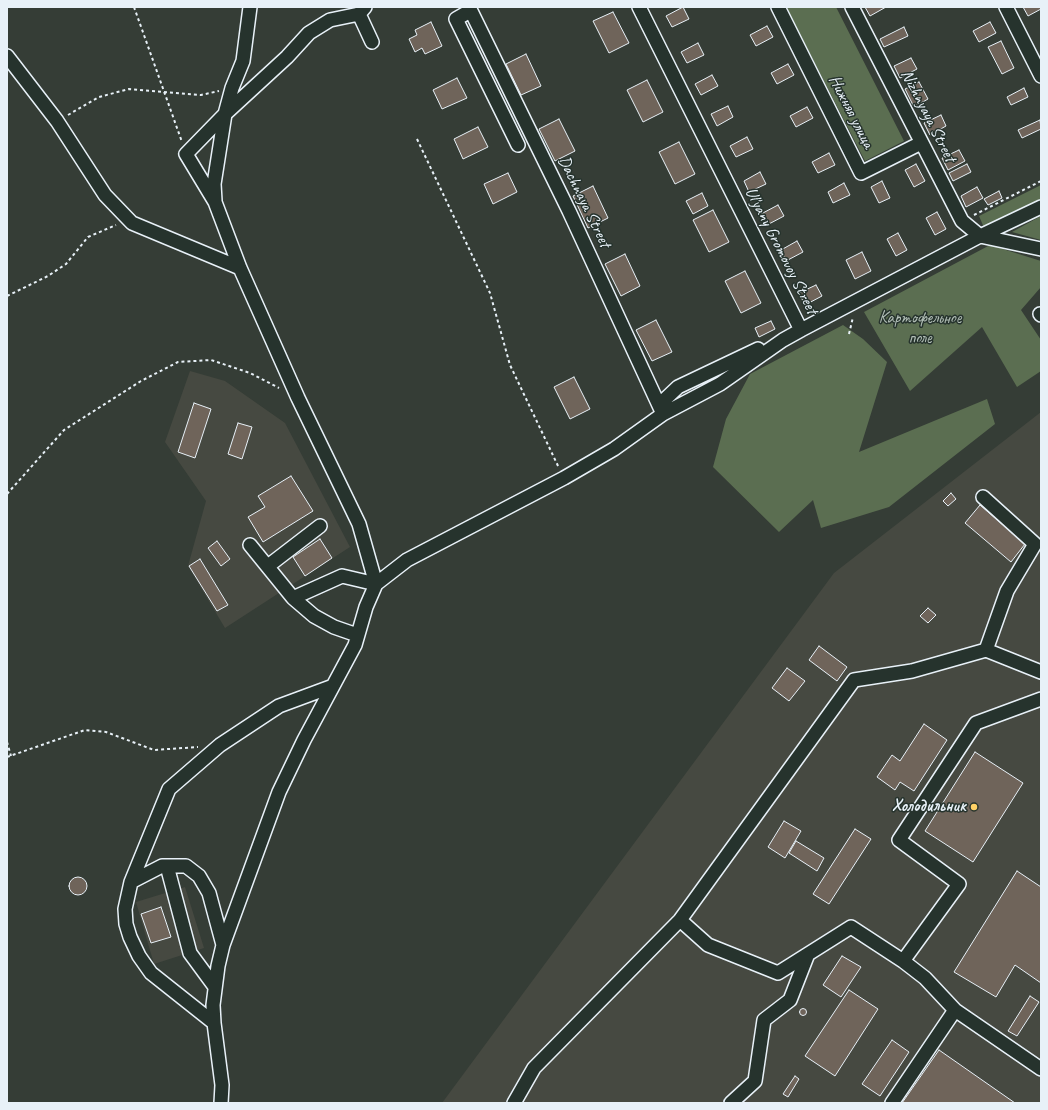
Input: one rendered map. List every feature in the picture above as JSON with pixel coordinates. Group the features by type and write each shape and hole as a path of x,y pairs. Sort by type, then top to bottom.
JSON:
{"street":[{"path":"215,202 214,184 225,114 232,88 243,61 250,7"},
{"name":"Ul'yany Gromovoy Street","path":"639,7 801,330 980,236 1041,207"},
{"name":"Нижняя улица","path":"778,7 861,173 921,143"},
{"name":"Nizhnyaya Street","path":"852,7 962,221 980,236"},
{"path":"1006,7 1041,76"},
{"path":"469,9 456,19 518,145"},
{"name":"Dachnaya Street","path":"469,9 569,211 661,410"},
{"path":"372,42 362,10 330,20 309,33 287,57 225,114 186,154 215,202 240,268 298,398 359,524 376,584"},
{"path":"7,56 57,120 105,195 132,223 240,268"},
{"path":"980,236 1041,249"},
{"path":"221,1103 222,1085 214,1023 214,987 223,945 279,792 333,686 345,666 366,606 376,584 407,560 564,478 614,448 661,410 720,384 783,340 801,330"},
{"path":"983,497 1035,544 1007,591 986,650"},
{"path":"268,566 320,526"},
{"path":"250,545 293,598 314,616 334,628 357,635"},
{"path":"293,598 342,576 376,584"},
{"path":"514,1103 534,1068 680,920 854,680 912,670 986,650 1041,672"},
{"path":"214,1023 151,973 139,956 126,924 125,909 131,882 170,789 220,745 279,706 333,686"},
{"path":"904,961 959,884 899,840 976,723 1041,699"},
{"path":"131,882 162,866 186,866 199,876 209,893 223,945"},
{"path":"167,866 190,953 214,987"},
{"path":"680,920 708,945 778,973 851,927 904,961 925,978 955,1010 1041,1069"},
{"path":"731,1103 755,1081 764,1020 790,1000 808,954"},
{"path":"892,1103 955,1010"}],"path":[{"path":"134,7 186,154"},
{"path":"57,120 99,97 129,89 201,95 232,88"},
{"path":"416,139 490,294 510,364 564,478"},
{"path":"962,221 1041,181"},
{"path":"7,296 48,276 66,264 88,237 114,225 132,223"},
{"path":"7,494 64,430 141,381 178,362 211,360 250,373 298,398"},
{"path":"7,757 85,730 106,732 154,750 220,745"},
{"path":"7,742 11,756"}],"shaded area":[{"path":"190,371 225,381 285,423 350,547 225,628 188,566 206,501 165,442"},
{"path":"1041,412 1041,1103 442,1103 834,573"},
{"path":"185,887 204,948 154,964 136,902"}],"green space":[{"path":"786,7 836,7 904,141 865,161"},
{"path":"1041,185 1041,200 985,230 979,216"},
{"path":"1041,216 1041,240 1012,232"},
{"name":"Картофельное поле","path":"990,245 1041,261 1041,287 1021,310 1041,340 1041,371 1017,387 982,327 910,391 864,312"},
{"path":"843,325 863,339 887,362 859,452 987,399 995,424 889,507 821,528 813,500 779,532 713,467 726,419 750,374"}],"building":[{"path":"683,7 689,19 672,27 666,16"},
{"path":"865,7 886,7 870,16"},
{"path":"1023,7 1041,7 1041,9 1028,16"},
{"path":"613,12 629,43 609,53 593,21"},
{"path":"431,22 442,46 425,54 422,48 415,52 409,39 417,35 415,30"},
{"path":"990,22 996,33 979,42 973,31"},
{"path":"767,26 773,37 756,46 750,35"},
{"path":"904,27 908,36 884,47 880,39"},
{"path":"1001,41 1014,68 1002,74 988,47"},
{"path":"698,43 704,55 687,63 681,52"},
{"path":"526,54 541,86 521,95 506,64"},
{"path":"911,58 917,69 900,78 894,66"},
{"path":"788,64 794,75 777,84 771,73"},
{"path":"712,75 718,86 701,95 695,84"},
{"path":"457,78 467,98 442,109 433,90"},
{"path":"647,80 663,112 643,122 627,90"},
{"path":"919,82 928,99 914,107 905,89"},
{"path":"1024,88 1028,97 1011,105 1007,97"},
{"path":"728,106 733,117 717,126 711,114"},
{"path":"807,107 813,118 796,127 790,116"},
{"path":"941,115 946,126 930,135 924,123"},
{"path":"559,119 575,151 555,161 539,129"},
{"path":"1040,120 1041,129 1022,138 1018,130"},
{"path":"478,127 488,147 463,159 454,139"},
{"path":"747,137 753,149 736,157 730,146"},
{"path":"679,142 695,174 675,184 659,152"},
{"path":"959,150 965,161 948,170 942,158"},
{"path":"829,153 835,165 818,173 812,162"},
{"path":"916,164 925,181 914,187 905,170"},
{"path":"967,164 971,172 953,181 949,173"},
{"path":"760,172 766,184 749,192 744,181"},
{"path":"508,173 517,192 493,204 484,184"},
{"path":"882,181 890,198 879,203 871,187"},
{"path":"844,183 850,195 833,203 828,192"},
{"path":"593,186 608,218 588,228 573,196"},
{"path":"977,187 983,198 966,207 961,196"},
{"path":"999,191 1002,198 988,205 984,199"},
{"path":"702,193 708,206 693,214 686,201"},
{"path":"778,205 784,216 767,225 761,214"},
{"path":"713,210 729,242 709,252 693,220"},
{"path":"937,212 946,229 935,235 926,218"},
{"path":"898,233 907,250 896,256 887,239"},
{"path":"797,241 803,252 786,261 781,250"},
{"path":"862,252 871,271 855,279 846,260"},
{"path":"625,254 640,286 621,296 605,264"},
{"path":"745,271 761,303 741,313 725,281"},
{"path":"816,285 822,296 805,305 799,293"},
{"path":"656,320 672,352 652,361 636,330"},
{"path":"771,321 775,329 759,337 755,328"},
{"path":"574,377 590,409 570,419 554,387"},
{"path":"194,403 211,409 195,458 178,452"},
{"path":"238,423 252,427 242,459 228,454"},
{"path":"291,476 313,511 263,542 248,517 265,507 258,496"},
{"path":"951,493 956,499 948,506 943,501"},
{"path":"980,505 1025,544 1011,562 965,523"},
{"path":"320,539 332,558 305,576 293,557"},
{"path":"217,541 230,559 221,566 208,548"},
{"path":"200,559 228,605 217,611 189,566"},
{"path":"928,608 936,615 928,623 920,616"},
{"path":"819,646 847,667 837,681 809,660"},
{"path":"787,668 805,681 789,701 772,688"},
{"path":"924,724 947,740 914,791 900,782 895,790 877,777 892,755 900,761"},
{"name":"Холодильник","path":"975,752 1023,783 973,862 925,831"},
{"path":"784,821 801,831 785,858 768,847"},
{"path":"855,829 871,839 829,904 813,894"},
{"path":"796,841 824,858 817,871 789,853"},
{"path":"1017,871 1041,887 1041,983 1015,965 996,997 954,972"},
{"path":"78,877 84,880 87,886 84,892 78,895 72,892 69,886 72,880"},
{"path":"161,907 171,937 151,943 141,914"},
{"path":"842,956 861,967 841,997 823,985"},
{"path":"849,990 878,1009 835,1076 805,1056"},
{"path":"1030,996 1039,1002 1017,1036 1008,1031"},
{"path":"803,1008 806,1009 806,1015 803,1016 800,1015 799,1012 800,1009"},
{"path":"892,1040 909,1052 880,1096 862,1084"},
{"path":"939,1050 1015,1103 902,1103"},
{"path":"795,1076 799,1079 788,1097 783,1094"}],"place":[{"name":"Холодильник","path":"974,807"}]}
